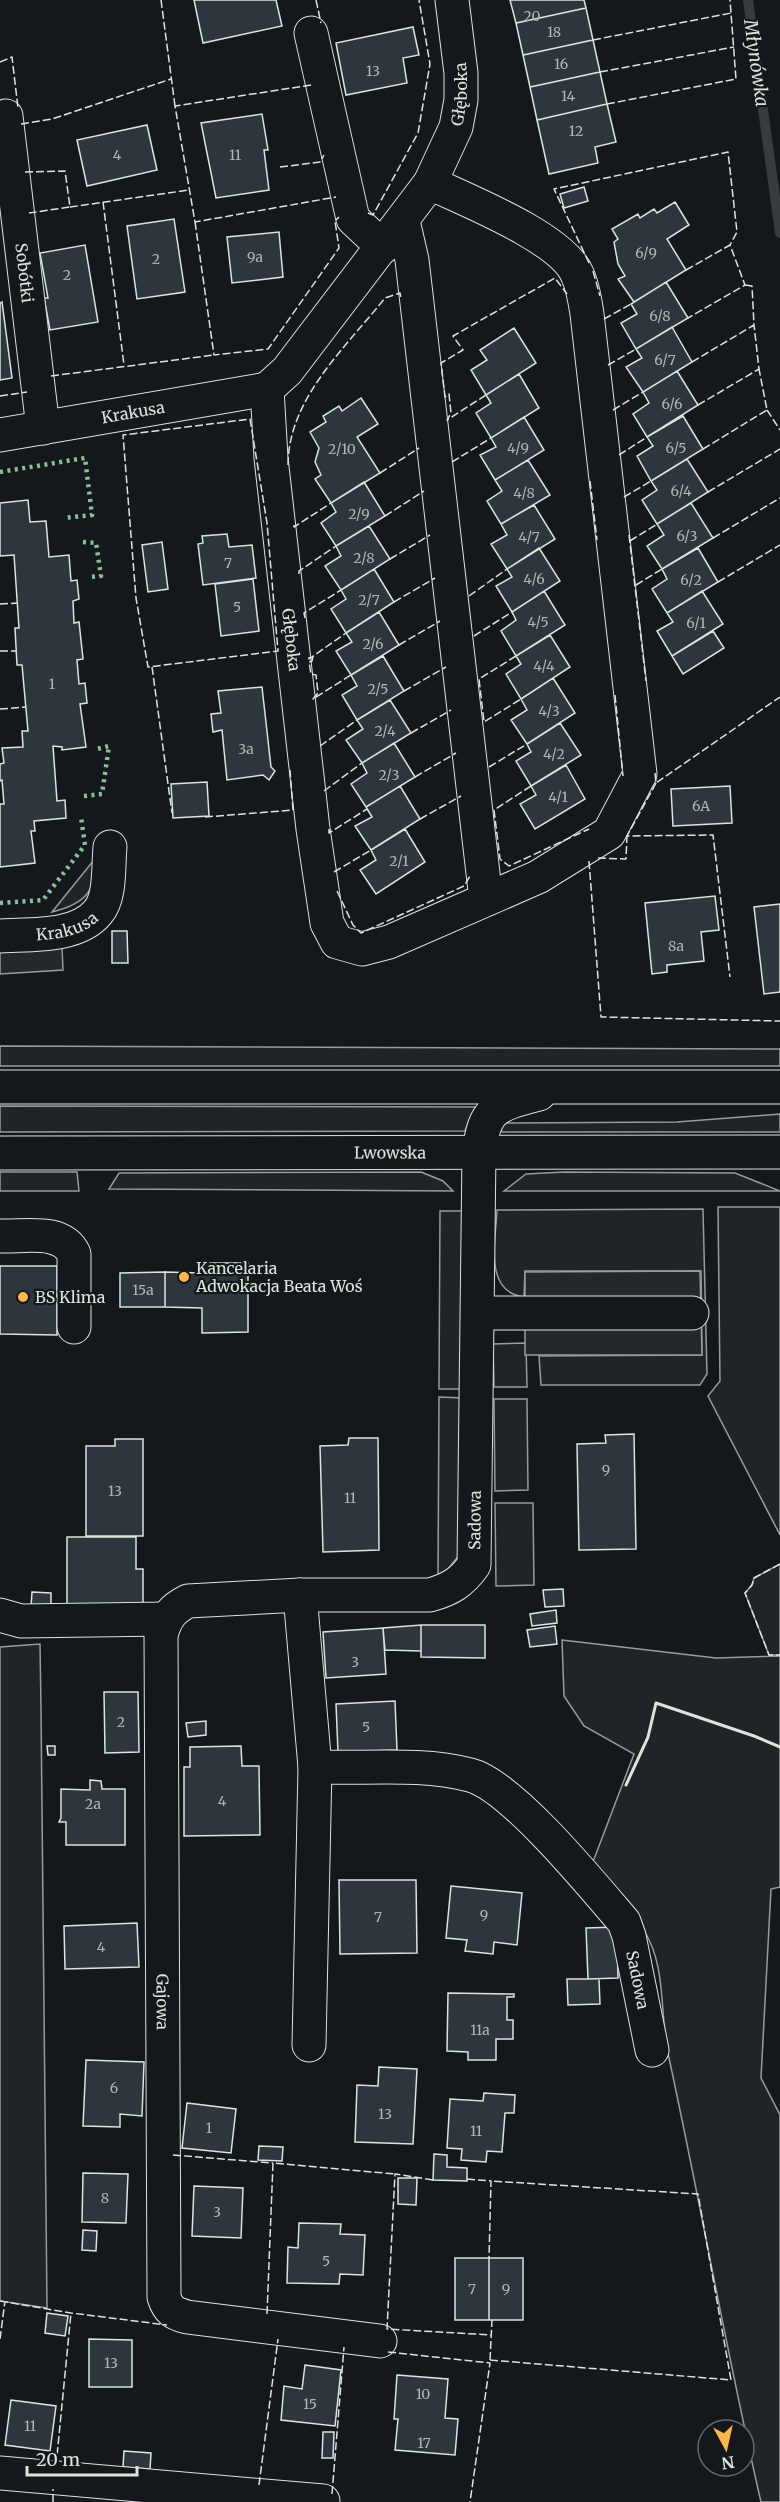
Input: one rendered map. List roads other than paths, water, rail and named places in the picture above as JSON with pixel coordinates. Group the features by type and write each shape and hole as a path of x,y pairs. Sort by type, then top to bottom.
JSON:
{"street":[{"name":"Głęboka","path":"430,183 545,241 564,256 577,272 587,314 640,774 609,833 538,877 389,942 362,948 337,942 327,923 313,829 271,458 267,389 288,371 430,183 456,128 461,100 460,64 452,0"},
{"path":"311,33 352,219 393,234 412,260 486,899"},
{"name":"Sobótki","path":"6,116 43,428"},
{"name":"Krakusa","path":"0,435 267,389"},
{"name":"Krakusa","path":"0,936 54,932 80,926 99,911 106,894 110,847"},
{"path":"0,1087 780,1087"},
{"name":"Sadowa","path":"300,1595 430,1595 447,1590 463,1580 474,1565 479,1153 482,1128 488,1116 519,1099 570,1087"},
{"name":"Lwowska","path":"0,1153 780,1152"},
{"path":"0,1236 55,1237 70,1246 74,1254 74,1327"},
{"path":"478,1313 692,1313"},
{"path":"0,1615 21,1621 166,1619 175,1607 188,1600 300,1595 315,1767 309,2045"},
{"name":"Gajowa","path":"166,1619 161,1635 164,2296 167,2308 187,2317 380,2341"},
{"name":"Sadowa","path":"315,1767 428,1770 470,1775 490,1783 521,1809 624,1922 629,1936 652,2050"},
{"path":"0,2473 323,2502"}],"waterway":[{"name":"Młynówka","path":"748,0 780,233"}],"place":[{"name":"Kancelaria Adwokacja Beata Woś","path":"184,1277"},
{"name":"BS Klima","path":"23,1297"}]}
